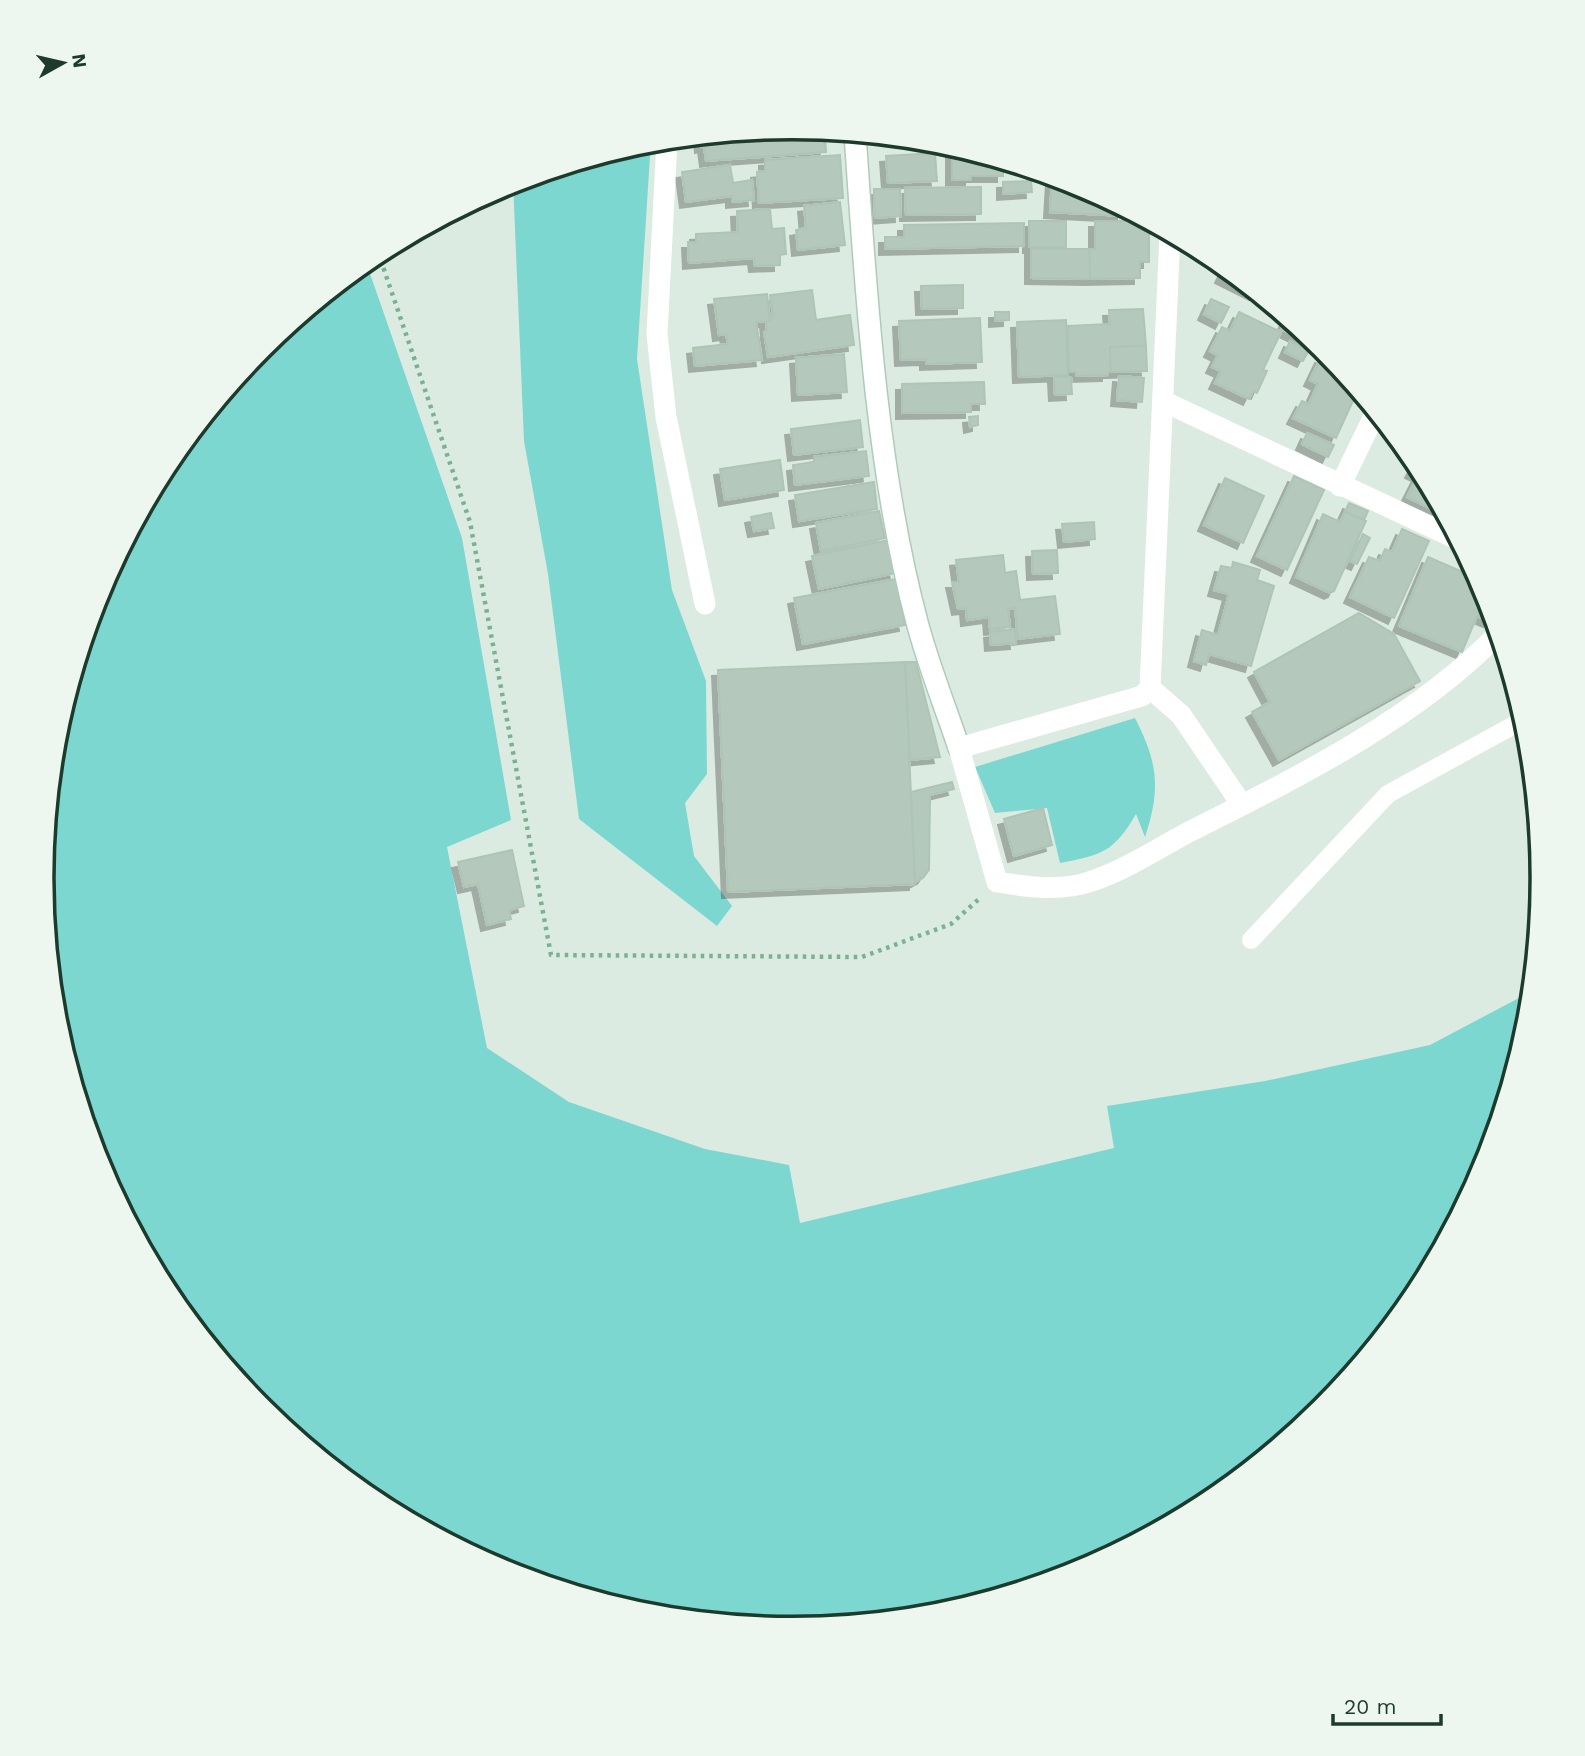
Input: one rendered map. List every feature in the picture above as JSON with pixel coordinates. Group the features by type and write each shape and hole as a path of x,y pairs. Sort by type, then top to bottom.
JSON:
{"street":[{"path":"856,143 868,313 891,490 917,622 959,747 998,882 1041,888 1091,882 1242,805 1429,695 1470,663 1492,640"},
{"path":"666,151 657,334 666,417 705,604"},
{"path":"959,747 1142,696 1150,688 1170,244"},
{"path":"1164,402 1446,534"},
{"path":"1340,486 1372,421"},
{"path":"1150,688 1181,715 1242,805"}],"lane":[{"path":"1251,940 1388,794 1515,725"}],"path":[{"path":"383,263 470,522 551,955 862,957 951,924 998,882"}],"water":[{"path":"650,154 637,359 672,590 706,681 707,774 685,803 694,856 732,906 717,926 579,819 548,574 524,441 514,195 601,165"},
{"path":"370,273 462,538 511,820 447,847 487,1048 569,1102 705,1149 789,1165 800,1223 1114,1148 1107,1106 1265,1081 1430,1045 1521,997 1506,1069 1475,1161 1455,1205 1406,1288 1348,1365 1315,1400 1242,1464 1203,1492 1119,1540 1030,1577 937,1602 889,1610 841,1615 744,1615 648,1602 601,1591 510,1560 466,1540 382,1492 343,1464 270,1400 237,1365 179,1288 153,1247 110,1161 93,1115 68,1022 61,974 54,878 56,830 68,734 79,687 110,595 130,551 179,468 237,391 270,356 343,292"},
{"path":"1135,718 1149,749 1155,776 1153,804 1145,837 1136,814 1121,837 1106,850 1060,863 1047,808 995,813 975,767"}],"building":[{"path":"744,141 825,141 826,152 706,161 704,146 701,145"},
{"path":"935,154 937,181 888,183 886,156"},
{"path":"840,155 843,198 759,203 757,172 765,171 765,160"},
{"path":"952,158 1003,171 1003,176 971,176 971,180 952,180"},
{"path":"730,165 733,183 752,180 754,200 732,202 732,196 686,202 682,172"},
{"path":"1031,181 1032,192 1003,194 1003,182"},
{"path":"981,187 981,214 906,215 905,188"},
{"path":"1051,187 1118,216 1050,212"},
{"path":"874,189 900,189 901,216 875,218"},
{"path":"840,202 845,245 798,250 796,230 806,228 804,206"},
{"path":"770,209 772,229 784,228 786,254 780,255 780,265 755,266 754,258 689,263 688,242 696,242 696,234 738,232 737,211"},
{"path":"1029,221 1066,221 1066,247 1029,247"},
{"path":"1095,221 1128,221 1149,232 1149,262 1140,262 1140,278 1090,279 1089,249 1095,249"},
{"path":"1024,223 1024,246 885,249 885,237 904,237 904,225"},
{"path":"1031,249 1089,249 1090,279 1031,278"},
{"path":"963,285 963,308 922,309 921,286"},
{"path":"812,290 816,320 850,315 854,345 768,357 764,332 767,331 766,321 773,315 770,295"},
{"path":"767,294 770,321 756,322 762,360 695,366 693,348 728,344 726,334 719,335 714,299"},
{"path":"1211,299 1229,307 1221,323 1204,314"},
{"path":"1143,309 1146,346 1110,347 1111,372 1108,372 1108,375 1076,376 1076,372 1069,372 1068,326 1110,324 1109,310"},
{"path":"995,312 1009,312 1009,320 995,321"},
{"path":"1239,312 1281,332 1263,370 1267,371 1257,393 1253,391 1249,399 1215,383 1221,371 1212,367 1218,355 1210,351 1222,327 1230,331"},
{"path":"980,318 982,362 926,364 926,359 901,360 899,321"},
{"path":"1066,320 1068,375 1019,377 1017,322"},
{"path":"1290,341 1309,350 1303,361 1285,352"},
{"path":"1146,346 1147,371 1111,372 1110,347"},
{"path":"844,354 847,392 798,395 796,358"},
{"path":"1319,361 1354,399 1336,438 1293,418 1302,401 1309,404 1318,384 1310,380"},
{"path":"1119,376 1144,378 1142,402 1117,400"},
{"path":"1054,377 1071,377 1072,394 1055,395"},
{"path":"984,382 985,404 971,404 971,412 902,413 902,384"},
{"path":"978,416 978,425 970,427 969,417"},
{"path":"860,420 863,447 794,455 791,429"},
{"path":"1307,433 1334,445 1328,457 1302,444"},
{"path":"866,451 869,476 795,485 793,465 814,462 814,457"},
{"path":"780,460 784,490 725,500 720,469"},
{"path":"1294,476 1324,490 1287,570 1257,556"},
{"path":"1225,478 1264,496 1243,543 1204,525"},
{"path":"874,482 877,509 799,521 795,495"},
{"path":"1415,482 1432,509 1407,497"},
{"path":"1349,503 1368,511 1364,520 1345,512"},
{"path":"879,511 885,538 821,551 816,523"},
{"path":"1345,512 1366,521 1334,591 1330,593 1296,577 1323,514 1340,522"},
{"path":"771,513 774,528 754,531 751,517"},
{"path":"1094,522 1095,539 1064,542 1062,524"},
{"path":"1402,529 1429,541 1394,618 1350,597 1369,557 1380,561 1385,549 1392,552"},
{"path":"1363,534 1370,538 1357,564 1350,561"},
{"path":"889,540 896,573 819,589 812,556"},
{"path":"1057,550 1058,573 1033,574 1032,551"},
{"path":"1003,555 1005,573 1016,571 1020,600 1055,596 1060,634 1018,639 1015,608 1008,609 1010,627 990,629 989,617 967,620 966,608 958,609 952,582 959,582 956,560"},
{"path":"1428,557 1465,573 1484,619 1477,616 1462,652 1399,626"},
{"path":"1233,562 1260,570 1257,580 1274,586 1251,666 1209,654 1206,665 1194,661 1202,630 1218,635 1229,594 1214,590 1221,566 1232,568"},
{"path":"896,579 905,625 803,644 794,598"},
{"path":"1359,613 1394,634 1420,681 1279,760 1252,712 1270,702 1254,672"},
{"path":"1015,629 1016,643 991,645 990,632"},
{"path":"905,662 915,884 728,892 718,670"},
{"path":"905,662 916,662 940,757 910,760"},
{"path":"952,782 954,789 930,795 929,870 923,878 915,882 911,792"},
{"path":"1043,808 1052,845 1014,856 1004,819"},
{"path":"512,850 524,906 509,910 511,919 487,925 478,884 464,887 458,862"}]}
